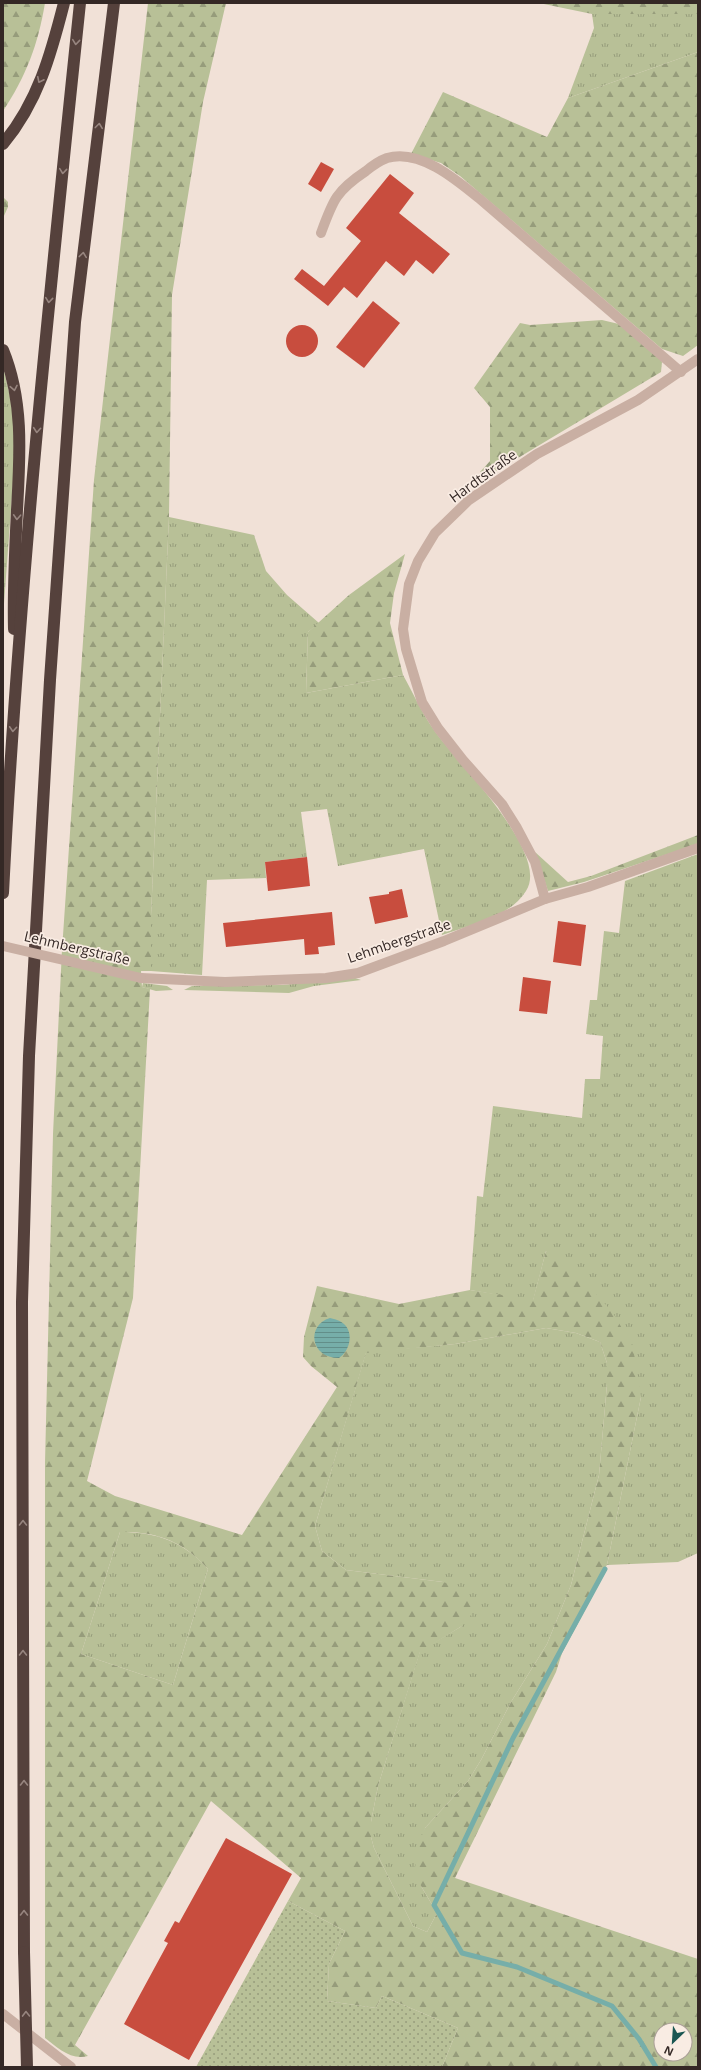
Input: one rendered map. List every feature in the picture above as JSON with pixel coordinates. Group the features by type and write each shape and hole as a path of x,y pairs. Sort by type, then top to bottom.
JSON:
{"highway":[{"path":"3,144 19,125 48,63 64,3"},
{"path":"3,893 16,690 42,376 80,3"},
{"path":"27,2067 24,1952 22,1302 29,1056 50,688 75,322 114,3"},
{"path":"3,350 10,368 16,398 20,442 13,590 16,690"}],"street":[{"path":"321,233 333,201 348,183 387,158 404,157 426,163 447,173 481,200 681,372"},
{"name":"Hardtstraße","path":"546,899 535,862 502,804 463,760 438,728 422,702 406,649 403,629 409,584 418,561 435,533 469,500 537,454 638,400 698,359"},
{"name":"Lehmbergstraße","path":"3,946 141,978 225,982 326,978 358,973 444,941 546,899 588,887 698,848"},
{"path":"3,2014 71,2067"}],"green space":[{"path":"3,3 45,3 39,33 25,73 3,111"},
{"path":"148,3 226,3 203,102 172,295 169,517 151,916 151,971 141,971 142,987 150,989 133,1298 87,1481 115,1496 242,1535 337,1387 311,1366 303,1357 304,1337 317,1286 399,1304 470,1290 533,1300 546,1251 583,1279 613,1313 633,1347 641,1397 607,1565 605,1568 607,1569 562,1653 556,1672 455,1878 698,1959 698,2067 442,2067 458,2028 382,1996 376,2008 327,2001 329,1964 345,1931 288,1901 301,1878 211,1801 75,2045 88,2056 76,2057 70,2055 59,2049 45,2038 45,1463 53,1134 62,950 94,480","holes":["546,1328 576,1333 600,1342 607,1363 607,1384 599,1475 571,1585 547,1644 511,1702 481,1760 468,1781 425,1828 418,1845 415,1868 421,1886 437,1913 427,1932 413,1926 374,1848 371,1837 371,1822 378,1786 420,1652 462,1626 471,1615 473,1603 463,1588 443,1582 346,1570 322,1551 315,1526 366,1353 455,1344","120,1532 133,1532 157,1536 179,1545 199,1559 208,1569 173,1685 81,1654"]},
{"path":"539,3 698,3 698,14 592,14"},
{"path":"592,14 698,14 698,52 568,98 594,28"},
{"path":"698,52 698,345 683,356 662,349 460,176 441,163 411,154 443,92 547,137 568,98"},
{"path":"3,197 8,202 8,207 3,218"},
{"path":"602,320 623,325 656,354 662,362 661,372 488,476 480,472 490,461 490,407 474,388 520,323 530,325"},
{"path":"3,366 14,414 15,456 3,617"},
{"path":"169,517 254,535 266,571 287,595 319,623 308,632 306,693 403,675 434,730 498,808 514,832 525,854 530,874 526,891 519,900 510,908 488,919 442,935 424,849 338,866 327,809 301,812 307,857 265,862 266,878 207,880 202,975 151,971 151,916"},
{"path":"405,554 394,593 390,623 403,675 306,693 308,632 349,595"},
{"path":"698,835 698,844 584,882 548,891 535,852 568,882 591,876"},
{"path":"698,854 698,1553 678,1562 607,1565 641,1397 546,1251 533,1301 470,1290 477,1196 483,1197 493,1106 582,1118 585,1079 600,1079 603,1036 586,1034 590,1000 597,1000 604,931 619,933 625,881"},
{"path":"355,978 361,980 314,986 289,993 184,990 192,986 282,985"},
{"path":"143,983 167,986 173,990 156,991 142,987"},
{"path":"546,1328 576,1333 600,1342 607,1363 607,1384 599,1475 571,1585 547,1644 511,1702 481,1760 468,1781 425,1828 421,1886 437,1913 427,1932 413,1926 374,1848 371,1837 371,1822 378,1786 420,1651 462,1626 443,1582 346,1570 322,1551 315,1526 366,1352 455,1344"},
{"path":"120,1532 133,1532 157,1536 168,1540 189,1551 208,1569 173,1685 81,1654"},
{"path":"288,1901 345,1931 329,1964 327,2001 376,2008 382,1996 458,2028 442,2067 196,2067"}],"water":[{"path":"330,1318 343,1323 349,1332 350,1337 348,1347 339,1358 329,1357 322,1353 317,1347 315,1341 317,1327 322,1322"}],"building":[{"path":"321,162 334,169 321,192 308,184"},
{"path":"390,174 414,193 399,213 450,254 433,274 416,260 404,276 386,261 357,298 344,287 328,306 294,279 302,269 324,286 361,241 346,228"},
{"path":"373,301 400,323 364,368 336,347"},
{"path":"299,325 305,325 315,332 318,341 317,347 311,354 305,357 299,357 289,350 286,344 286,338 293,328"},
{"path":"307,857 310,886 268,891 265,862"},
{"path":"402,889 408,917 375,924 369,897 389,894 389,892"},
{"path":"332,912 335,945 318,947 319,954 305,955 304,939 226,947 223,923"},
{"path":"558,921 586,925 581,966 553,962"},
{"path":"523,977 551,981 547,1014 519,1011"},
{"path":"226,1838 292,1874 189,2060 124,2024 168,1943 164,1941 175,1921 179,1923"}],"waterway":[{"path":"605,1569 513,1738 434,1905 462,1953 517,1967 612,2006 639,2039 656,2067"}]}
